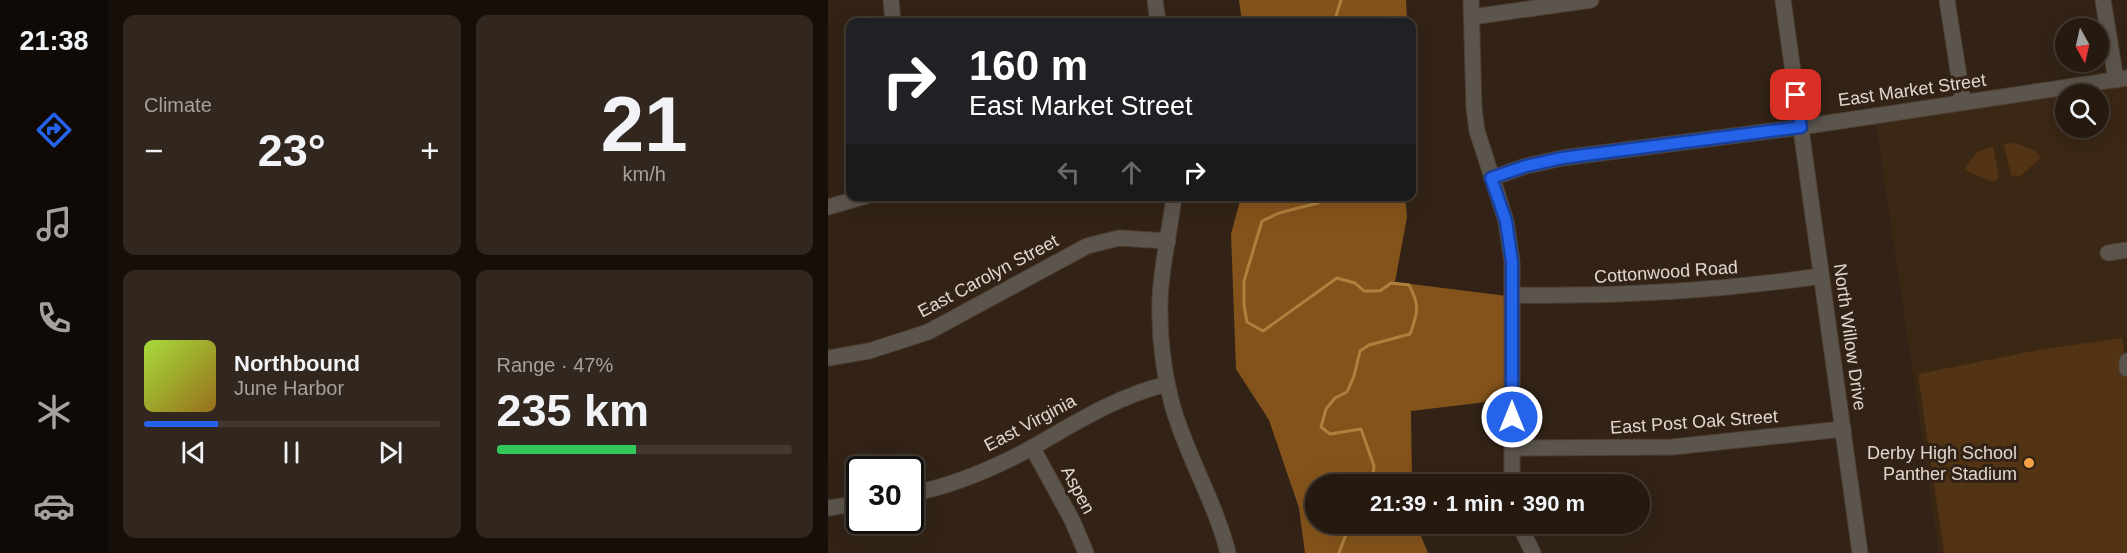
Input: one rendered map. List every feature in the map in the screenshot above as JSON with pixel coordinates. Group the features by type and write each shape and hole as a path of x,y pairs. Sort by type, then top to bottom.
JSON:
{"street":[{"path":"891,0 893,18"},
{"path":"1155,0 1157,18"},
{"path":"1470,0 1474,108 1481,146 1510,240 1512,474"},
{"path":"1472,17 1591,0"},
{"name":"North Willow Drive","path":"1783,0 1860,553"},
{"path":"1947,0 1963,102"},
{"path":"2103,0 2124,79"},
{"name":"East Market Street","path":"1491,178 1526,166 1562,158 1801,127 2124,79"},
{"path":"828,207 849,201"},
{"path":"1173,201 1160,308 1160,335 1167,384 1179,426 1217,516 1228,553"},
{"name":"East Carolyn Street","path":"828,358 869,351 928,332 1087,246 1119,238 1168,241"},
{"path":"2108,253 2127,250"},
{"name":"Cottonwood Road","path":"1512,295 1596,296 1675,293 1821,276"},
{"path":"2127,361 2127,369"},
{"name":"East Virginia","path":"924,490 951,483 992,466 1032,447 1107,405 1138,392 1167,384"},
{"name":"East Post Oak Street","path":"1512,448 1672,447 1843,429"},
{"name":"Aspen","path":"1032,447 1072,520 1086,553"},
{"path":"828,508 846,505"},
{"path":"1524,534 1533,553"}],"shaded area":[{"path":"1239,0 1406,0 1407,18 1241,18"},
{"path":"2127,77 2127,553 1939,553 1875,116 2055,88 2055,138 2109,138 2109,84 2082,84"},
{"path":"2015,143 2036,151 2041,158 2019,177 2011,175 2004,144"},
{"path":"1993,146 1999,178 1994,182 1964,170 1977,152"},
{"path":"1240,201 1405,201 1407,217 1395,282 1507,296 1512,399 1411,411 1412,474 1305,474 1305,534 1420,534 1428,553 1305,553 1299,508 1269,420 1236,369 1231,234"},
{"name":"Derby High School Panther Stadium","path":"2122,338 2127,369 2127,553 1944,553 1918,374 2038,350"}],"waterway":[{"path":"1338,18 1336,16 1341,0"},
{"path":"1320,201 1279,213 1262,221 1244,281 1247,322 1263,331 1337,278 1355,283 1364,291 1380,291 1391,283 1409,285 1417,309 1410,334 1369,345 1360,351 1354,376 1347,392 1335,398 1326,409 1321,427 1330,434 1361,429 1374,466 1373,474"},
{"path":"1339,553 1346,534"}],"place":[{"name":"Derby High School Panther Stadium","path":"2029,463"}],"route":[{"path":"1512,417 1512,262 1506,221 1491,178 1526,166 1562,158 1801,127 1796,95"}]}
